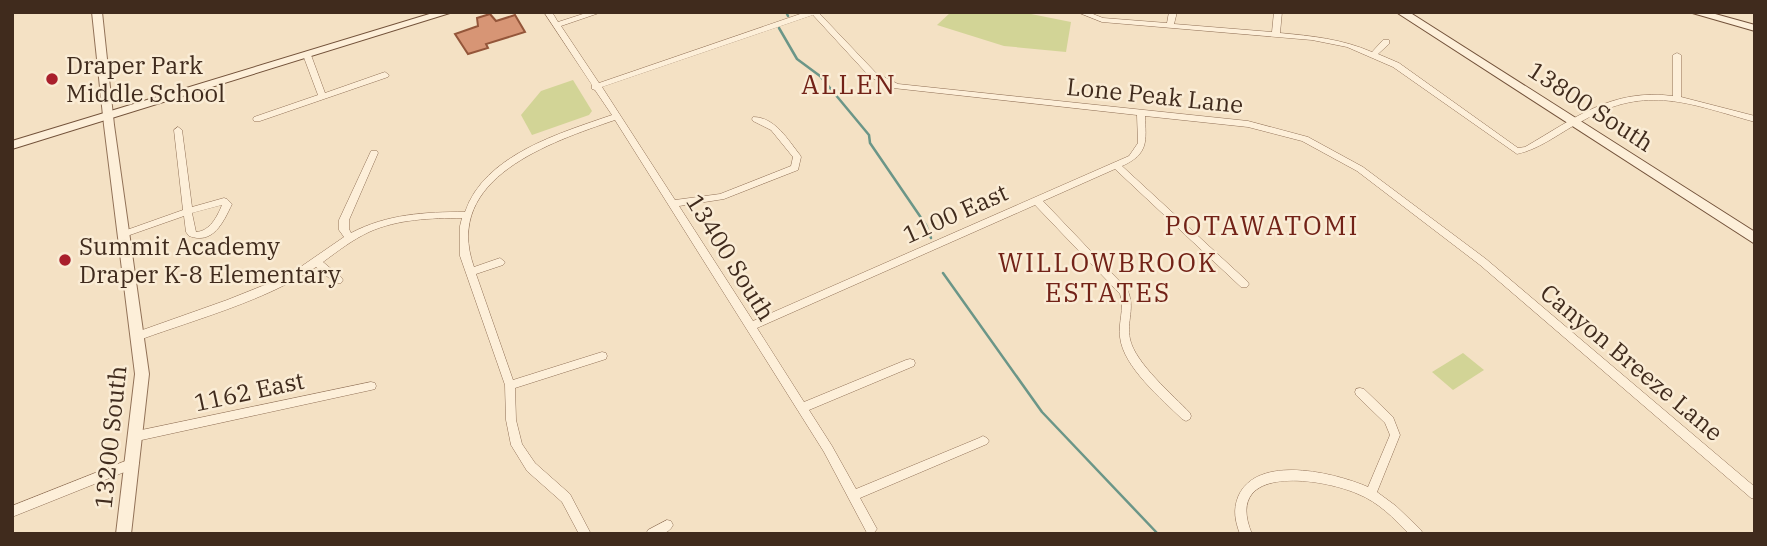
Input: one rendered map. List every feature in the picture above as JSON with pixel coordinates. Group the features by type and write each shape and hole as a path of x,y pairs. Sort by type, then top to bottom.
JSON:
{"main road":[{"path":"12,145 448,12"},
{"name":"13800 South","path":"1401,12 1755,239"},
{"path":"1694,12 1755,28"}],"street":[{"name":"13200 South","path":"97,12 142,374 137,436 123,534"},
{"name":"13400 South","path":"548,12 802,408 872,529"},
{"path":"556,25 598,12"},
{"name":"Lone Peak Lane","path":"595,87 814,12 873,75 889,84 1260,126 1315,144 1360,169 1483,262"},
{"path":"1081,12 1097,19 1334,41 1374,54 1406,72 1517,151 1524,150 1624,100 1647,97 1676,99 1755,119"},
{"path":"1170,26 1173,12"},
{"path":"1276,35 1278,12"},
{"path":"1374,54 1386,42"},
{"path":"307,55 322,95"},
{"path":"1676,55 1676,99"},
{"path":"257,119 385,75"},
{"name":"1100 East","path":"750,327 1132,158 1140,148 1141,113"},
{"path":"585,534 566,498 523,456 513,433 510,385 463,246 467,215 487,182 516,157 539,144 616,117"},
{"path":"672,204 721,197 795,168 797,157 774,128 756,119"},
{"path":"124,234 187,213 226,202 225,210 213,229 205,235 192,234 187,213 184,162 178,130"},
{"path":"350,237 344,230 344,219 374,153"},
{"path":"1116,165 1244,284"},
{"path":"1036,200 1124,292 1129,306 1125,334 1129,352 1186,416"},
{"path":"138,336 271,286 317,263 350,237 397,219 467,215"},
{"path":"471,272 500,262"},
{"name":"Canyon Breeze Lane","path":"1483,262 1755,494"},
{"path":"317,263 338,280"},
{"path":"510,385 602,356"},
{"path":"802,408 910,363"},
{"name":"1162 East","path":"137,436 371,386"},
{"path":"1360,392 1389,419 1395,435 1371,494"},
{"path":"853,495 983,441"},
{"path":"12,512 133,463"},
{"path":"1246,534 1239,518 1240,501 1255,484 1272,476 1342,483 1371,494 1393,509 1417,534"},
{"path":"653,534 667,524"}],"green space":[{"path":"951,12 1021,12 1071,22 1066,52 1004,46 937,25"},
{"path":"573,80 592,111 589,115 532,135 521,115 541,91"},
{"path":"1463,353 1484,370 1453,390 1432,372"}],"building":[{"path":"490,14 496,21 515,15 525,32 486,44 488,48 468,54 455,34 478,26 477,18"}],"waterway":[{"path":"786,12 788,16"},
{"path":"779,28 797,59 820,76 869,135 870,143 926,225 931,238"},
{"path":"943,273 1042,412 1158,534"}],"place":[{"name":"Draper Park Middle School","path":"52,79"},
{"name":"Summit Academy Draper K-8 Elementary","path":"65,260"}],"district":[{"name":"ALLEN","path":"849,84"},
{"name":"POTAWATOMI","path":"1262,225"},
{"name":"WILLOWBROOK ESTATES","path":"1108,277"}]}
